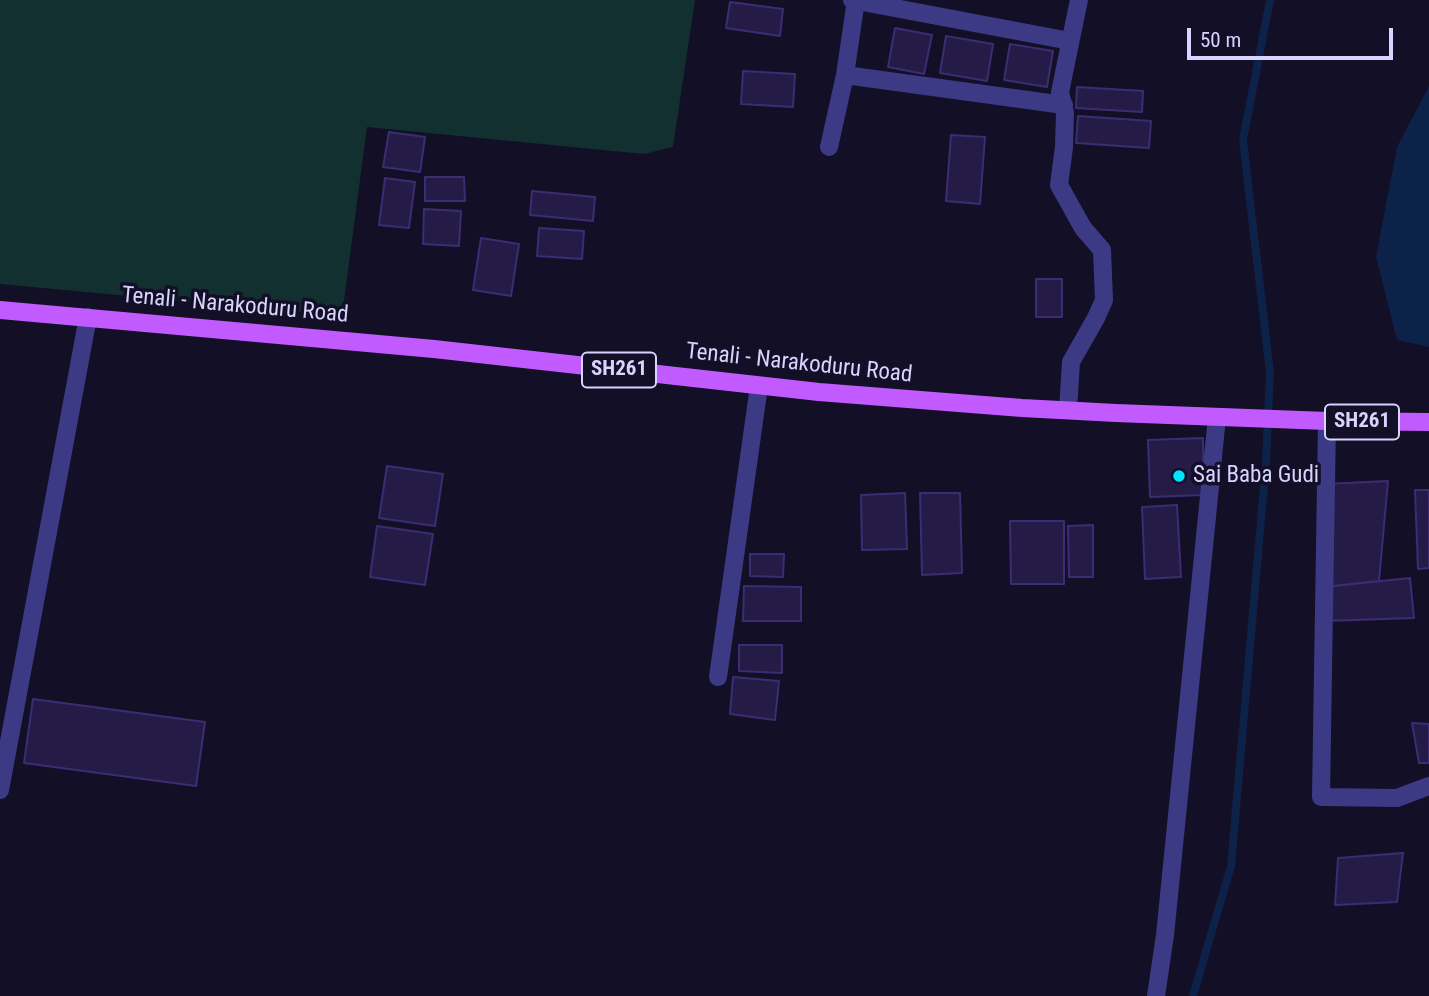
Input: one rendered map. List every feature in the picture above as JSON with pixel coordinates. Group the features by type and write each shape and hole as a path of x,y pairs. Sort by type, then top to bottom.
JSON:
{"main road":[{"name":"Tenali - Narakoduru Road","path":"0,310 434,349 819,392 1068,410 1296,420 1429,422"}],"street":[{"path":"829,147 845,75 855,0 1070,41"},
{"path":"1068,410 1071,362 1104,300 1102,250 1083,229 1059,185 1065,113 1060,92 1079,0"},
{"path":"845,75 1064,106"},
{"path":"0,790 88,317"},
{"path":"718,677 760,386"},
{"path":"1156,996 1165,935 1217,417"},
{"path":"1327,421 1321,797 1397,798 1429,786"}],"green space":[{"path":"0,0 695,0 673,147 644,154 367,127 342,316 0,284"}],"water":[{"path":"1429,86 1429,347 1397,340 1376,257 1397,147"}],"building":[{"path":"730,2 783,9 780,36 726,28"},
{"path":"895,28 932,35 924,74 888,67"},
{"path":"946,36 993,44 987,81 940,73"},
{"path":"1010,44 1053,51 1047,87 1004,80"},
{"path":"743,71 795,74 793,107 741,104"},
{"path":"1077,87 1143,91 1142,112 1076,108"},
{"path":"1078,116 1151,121 1149,148 1076,143"},
{"path":"389,132 425,137 420,172 383,167"},
{"path":"951,135 985,137 980,204 946,201"},
{"path":"425,177 464,177 465,201 425,201"},
{"path":"385,178 415,182 409,228 379,225"},
{"path":"532,191 595,197 593,221 530,215"},
{"path":"424,209 461,211 459,246 423,244"},
{"path":"539,228 584,231 582,259 537,256"},
{"path":"481,238 519,244 511,296 473,290"},
{"path":"1036,279 1062,279 1062,317 1036,317"},
{"path":"1203,438 1204,495 1150,497 1148,440"},
{"path":"387,466 443,474 435,526 379,518"},
{"path":"1388,481 1379,581 1324,587 1326,484"},
{"path":"1415,490 1429,490 1429,568 1418,569"},
{"path":"905,493 907,549 862,550 861,495"},
{"path":"920,493 960,493 962,573 922,575"},
{"path":"1177,505 1181,577 1145,579 1142,507"},
{"path":"1010,521 1064,521 1064,584 1011,584"},
{"path":"1093,525 1093,577 1069,577 1068,526"},
{"path":"377,526 433,534 425,585 370,577"},
{"path":"750,554 784,554 783,577 750,576"},
{"path":"1410,578 1414,618 1324,621 1324,587"},
{"path":"744,586 801,587 801,621 743,621"},
{"path":"739,645 782,645 782,673 739,671"},
{"path":"733,677 779,681 775,720 730,714"},
{"path":"33,699 205,722 196,786 24,763"},
{"path":"1412,723 1429,724 1429,763 1419,763"},
{"path":"1403,853 1397,902 1335,905 1338,858"}],"waterway":[{"path":"1193,996 1231,866 1266,462 1270,373 1243,140 1270,0"}],"place":[{"name":"Sai Baba Gudi","path":"1179,476"}]}
